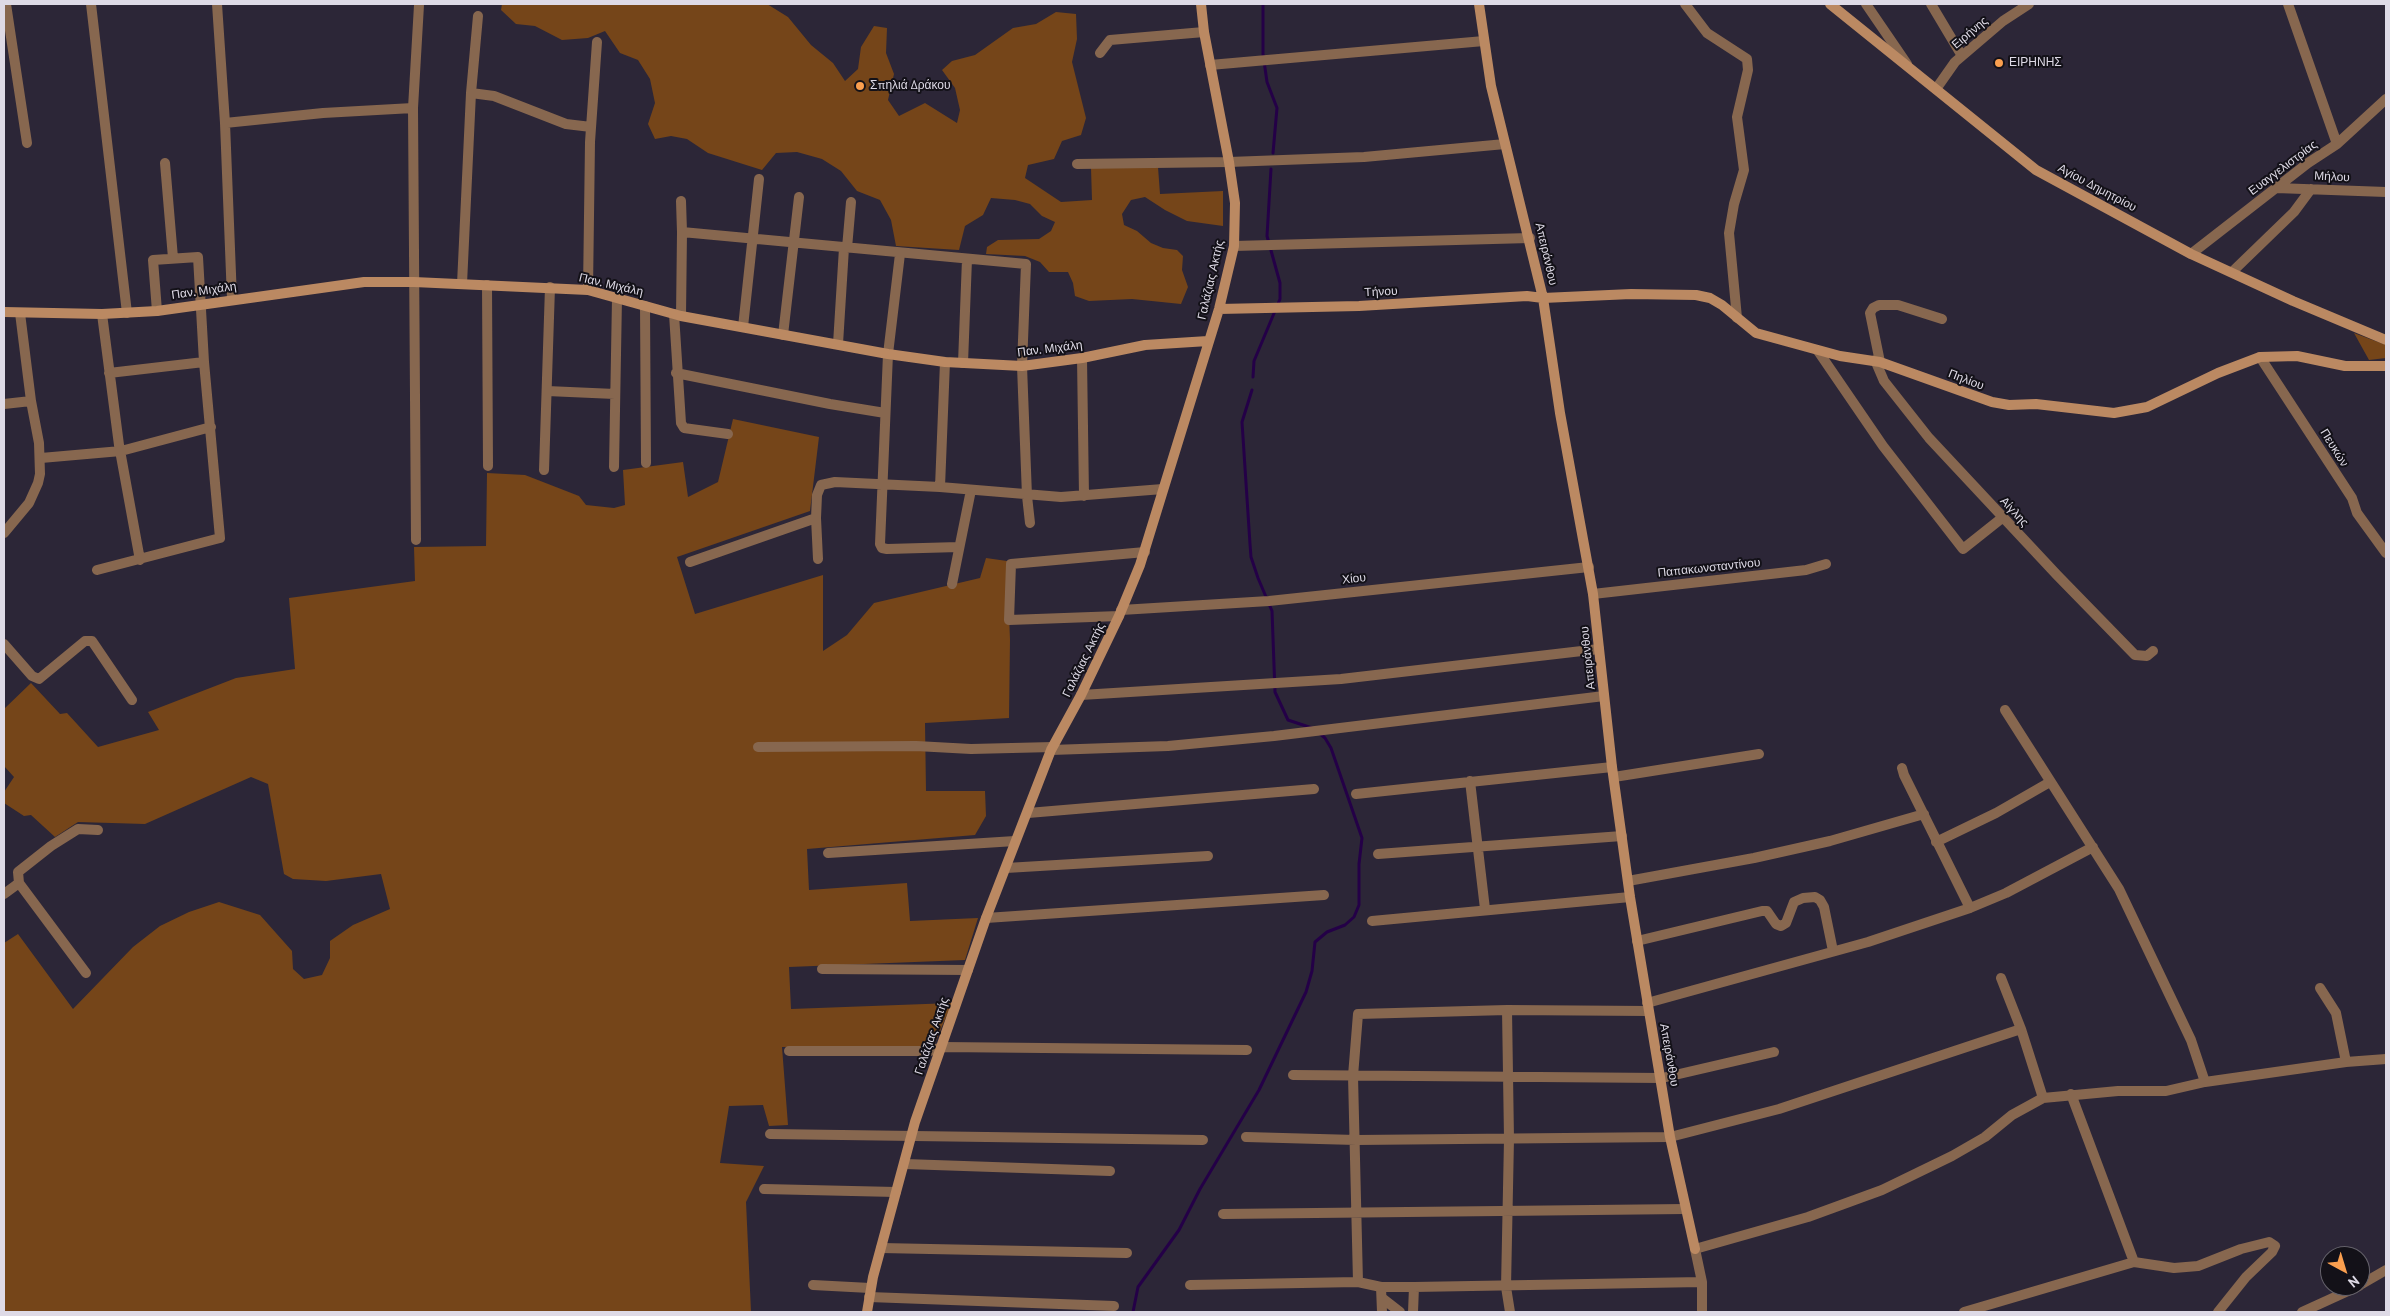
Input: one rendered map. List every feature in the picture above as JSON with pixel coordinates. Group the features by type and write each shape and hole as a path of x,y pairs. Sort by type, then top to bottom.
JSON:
{"street":[{"path":"6,4 27,143"},
{"path":"91,4 127,313"},
{"path":"217,4 225,123 232,299"},
{"name":"Γαλάζιας Ακτής","path":"867,1312 881,1248 912,1135 986,918 1052,748 1081,695 1120,613 1145,552 1219,308 1234,246 1235,203 1204,32 1201,4"},
{"name":"Απειράνθου","path":"1479,4 1491,86 1530,238 1543,298 1560,413 1589,567 1630,897 1662,1078 1670,1137 1702,1282 1702,1312"},
{"path":"1685,4 1707,33 1747,59 1748,70 1737,116 1744,170 1729,233 1737,318"},
{"name":"Αγίου Δημητρίου","path":"1830,4 1907,64 2036,170 2191,254 2386,340"},
{"path":"1866,4 1907,64"},
{"path":"1931,4 1962,56"},
{"name":"Ειρήνης","path":"1936,89 1955,62 2003,21 2029,4"},
{"path":"2288,4 2337,144"},
{"path":"416,540 413,108 419,6"},
{"path":"462,284 471,93 478,16"},
{"path":"1100,53 1110,40 1204,32"},
{"path":"1210,64 1484,40"},
{"path":"588,290 591,127 597,42"},
{"path":"471,93 494,96 566,124 591,127"},
{"name":"Ευαγγελιστρίας","path":"2191,254 2276,188 2337,144 2386,98"},
{"path":"225,123 323,113 413,108"},
{"path":"1077,164 1229,162 1364,157 1505,144"},
{"path":"164,163 174,258"},
{"path":"742,327 759,179"},
{"name":"Μήλου","path":"2276,188 2386,192"},
{"path":"2232,272 2294,212 2311,189"},
{"path":"783,335 799,197"},
{"path":"680,201 682,232 676,373 680,423 684,428 728,434"},
{"path":"838,344 845,248 851,202"},
{"path":"682,232 900,254 1026,264 1022,366 1026,496 1030,523"},
{"path":"1234,246 1530,238"},
{"path":"900,254 888,354 880,544 882,548 959,547"},
{"path":"97,570 220,538 204,362 198,258 153,260 157,311"},
{"path":"962,363 967,259"},
{"name":"Παν. Μιχάλη","path":"4,312 102,314 157,311 364,282 414,282 588,290 677,315 888,354 945,362 1022,366 1082,358 1145,345 1208,342"},
{"path":"487,285 488,466"},
{"path":"544,470 550,287"},
{"name":"Πηλίου","path":"1543,298 1631,294 1696,295 1710,298 1722,305 1756,333 1818,351 1877,361 1992,402 2009,405 2036,404 2114,413 2147,407 2218,373 2260,358 2297,356 2345,366 2386,366"},
{"name":"Τήνου","path":"1219,308 1359,306 1527,296 1543,298"},
{"path":"614,467 617,298"},
{"name":"Αίγλης","path":"1942,319 1898,306 1879,305 1873,308 1870,313 1877,361 1884,381 1905,409 2002,518 2135,655 2147,656 2152,651"},
{"path":"645,306 646,463"},
{"path":"4,533 29,503 34,493 38,483 41,458 31,401 20,313"},
{"path":"102,314 121,451 140,560"},
{"path":"1818,351 1883,446 1963,549 2002,518"},
{"path":"1082,358 1084,496"},
{"name":"Πευκών","path":"2260,358 2352,498 2360,518 2386,553"},
{"path":"109,373 204,362"},
{"path":"940,487 945,362"},
{"path":"676,373 830,404 886,412"},
{"path":"546,391 615,394"},
{"path":"4,404 31,401"},
{"path":"41,458 121,451 211,427"},
{"path":"818,559 817,494 821,485 835,482 940,487 1026,496 1084,496 1163,489"},
{"path":"952,584 971,490"},
{"path":"690,562 816,518"},
{"name":"Χίου","path":"1145,552 1011,564 1009,620 1268,601 1589,567"},
{"name":"Παπακωνσταντίνου","path":"1593,594 1806,570 1826,564"},
{"path":"4,644 32,676 39,679 85,641 92,641 132,700"},
{"path":"1081,695 1341,679 1599,649"},
{"path":"758,747 916,746 972,749 1168,746 1274,736 1604,696"},
{"path":"2005,710 2119,889 2192,1040 2205,1082"},
{"path":"1356,794 1470,781 1613,772 1759,754"},
{"path":"1902,768 1936,842 1970,908"},
{"path":"1470,781 1476,846 1485,909"},
{"path":"1936,842 1996,813 2050,782"},
{"path":"1028,813 1314,789"},
{"path":"1628,881 1754,858 1830,841 1924,814"},
{"path":"86,973 19,883 18,872 51,846 78,829 98,830"},
{"path":"1378,854 1622,836"},
{"path":"828,853 1015,841"},
{"path":"1358,1282 1353,1076 1358,1014 1648,1007 1970,908 2006,892 2093,847"},
{"path":"1006,868 1208,856"},
{"path":"4,894 19,883"},
{"path":"986,918 1324,894"},
{"path":"1372,921 1630,897"},
{"path":"1637,941 1762,911 1768,911 1776,924 1781,926 1786,923 1794,902 1803,898 1815,897 1820,900 1824,907 1833,951"},
{"path":"822,969 968,970"},
{"path":"2002,978 2022,1029 2043,1098"},
{"path":"2320,988 2336,1014 2346,1062"},
{"path":"1507,1010 1509,1139 1506,1287 1510,1312"},
{"path":"1246,1137 1356,1140 1670,1137 1779,1109 2022,1029"},
{"path":"789,1051 930,1051 942,1047 1247,1050"},
{"path":"1293,1075 1662,1078 1774,1052"},
{"path":"1695,1249 1808,1217 1882,1190 1952,1156 1985,1137 2012,1115 2043,1098 2118,1091 2152,1092 2205,1082 2346,1062 2386,1059"},
{"path":"2071,1094 2134,1262"},
{"path":"770,1134 1203,1140"},
{"path":"905,1164 1110,1171"},
{"path":"764,1188 896,1192"},
{"path":"1222,1214 1356,1211 1507,1213 1685,1209"},
{"path":"1964,1312 2134,1262 2174,1268 2198,1266 2241,1249 2269,1242 2275,1246 2272,1252 2246,1277 2218,1312"},
{"path":"881,1248 1127,1253"},
{"path":"2370,1279 2386,1270"},
{"path":"1190,1285 1358,1282 1381,1287 1506,1287 1702,1282"},
{"path":"813,1285 870,1292 1114,1306"},
{"path":"1381,1287 1382,1312"},
{"path":"1413,1312 1414,1287"},
{"path":"2302,1312 2337,1296"},
{"path":"1382,1298 1400,1312"}],"shaded area":[{"path":"502,4 767,4 788,17 811,45 833,63 845,81 858,69 861,47 874,26 887,28 886,53 894,74 888,100 899,116 925,103 957,123 960,110 955,88 942,70 952,61 975,55 1013,28 1036,24 1056,12 1076,14 1077,39 1072,62 1086,118 1081,135 1062,141 1054,159 1028,165 1025,178 1061,202 1092,200 1091,168 1158,167 1160,194 1223,191 1223,226 1187,221 1145,197 1131,200 1122,214 1124,225 1137,231 1151,243 1163,248 1177,250 1183,256 1182,270 1188,287 1181,304 1132,299 1089,301 1075,296 1073,283 1068,272 1049,272 1040,262 1025,256 986,254 987,247 998,240 1039,239 1051,231 1055,222 1042,216 1030,204 1015,200 991,198 983,215 965,226 959,250 896,246 891,220 880,200 857,191 841,171 822,159 797,152 776,153 762,170 708,153 687,139 671,136 655,139 648,124 655,103 650,79 638,60 620,53 605,31 588,38 562,40 535,26 516,24 501,10"},
{"path":"2354,333 2386,345 2386,358 2369,360"},
{"path":"733,419 819,437 810,511 677,557 695,614 823,575 823,651 847,635 874,603 980,578 986,558 1007,561 1010,640 1009,718 925,723 926,791 985,791 986,816 975,835 807,849 809,890 907,883 910,921 978,918 965,960 789,967 791,1009 952,1003 935,1043 925,1046 782,1047 788,1125 769,1126 763,1105 729,1106 720,1163 764,1166 746,1202 751,1312 4,1312 4,943 18,934 73,1009 133,947 160,926 189,912 219,902 260,915 292,951 293,969 304,979 322,975 330,958 330,941 353,925 390,909 381,874 326,881 293,879 284,874 268,784 251,777 145,824 78,822 55,837 31,815 24,816 4,803 4,792 14,777 4,766 4,709 31,683 60,714 67,713 98,747 159,730 148,712 236,678 295,669 289,598 415,581 414,547 486,546 487,473 525,475 579,496 586,505 614,508 625,505 623,470 683,462 688,497 718,482"}],"waterway":[{"path":"1263,4 1263,54 1267,82 1277,108 1273,153"},
{"path":"1253,377 1254,361 1280,299 1280,283 1267,236 1271,169"},
{"path":"1252,390 1242,422 1251,557 1272,611 1275,692 1288,720 1312,728"},
{"path":"1133,1312 1138,1287 1179,1230 1200,1189 1259,1090 1306,992 1312,971 1315,942 1327,932 1345,925 1354,917 1359,905 1359,864 1362,838 1331,748 1325,738 1319,733"}],"place":[{"name":"ΕΙΡΗΝΗΣ","path":"1999,63"},
{"name":"Σπηλιά Δράκου","path":"860,86"}]}
